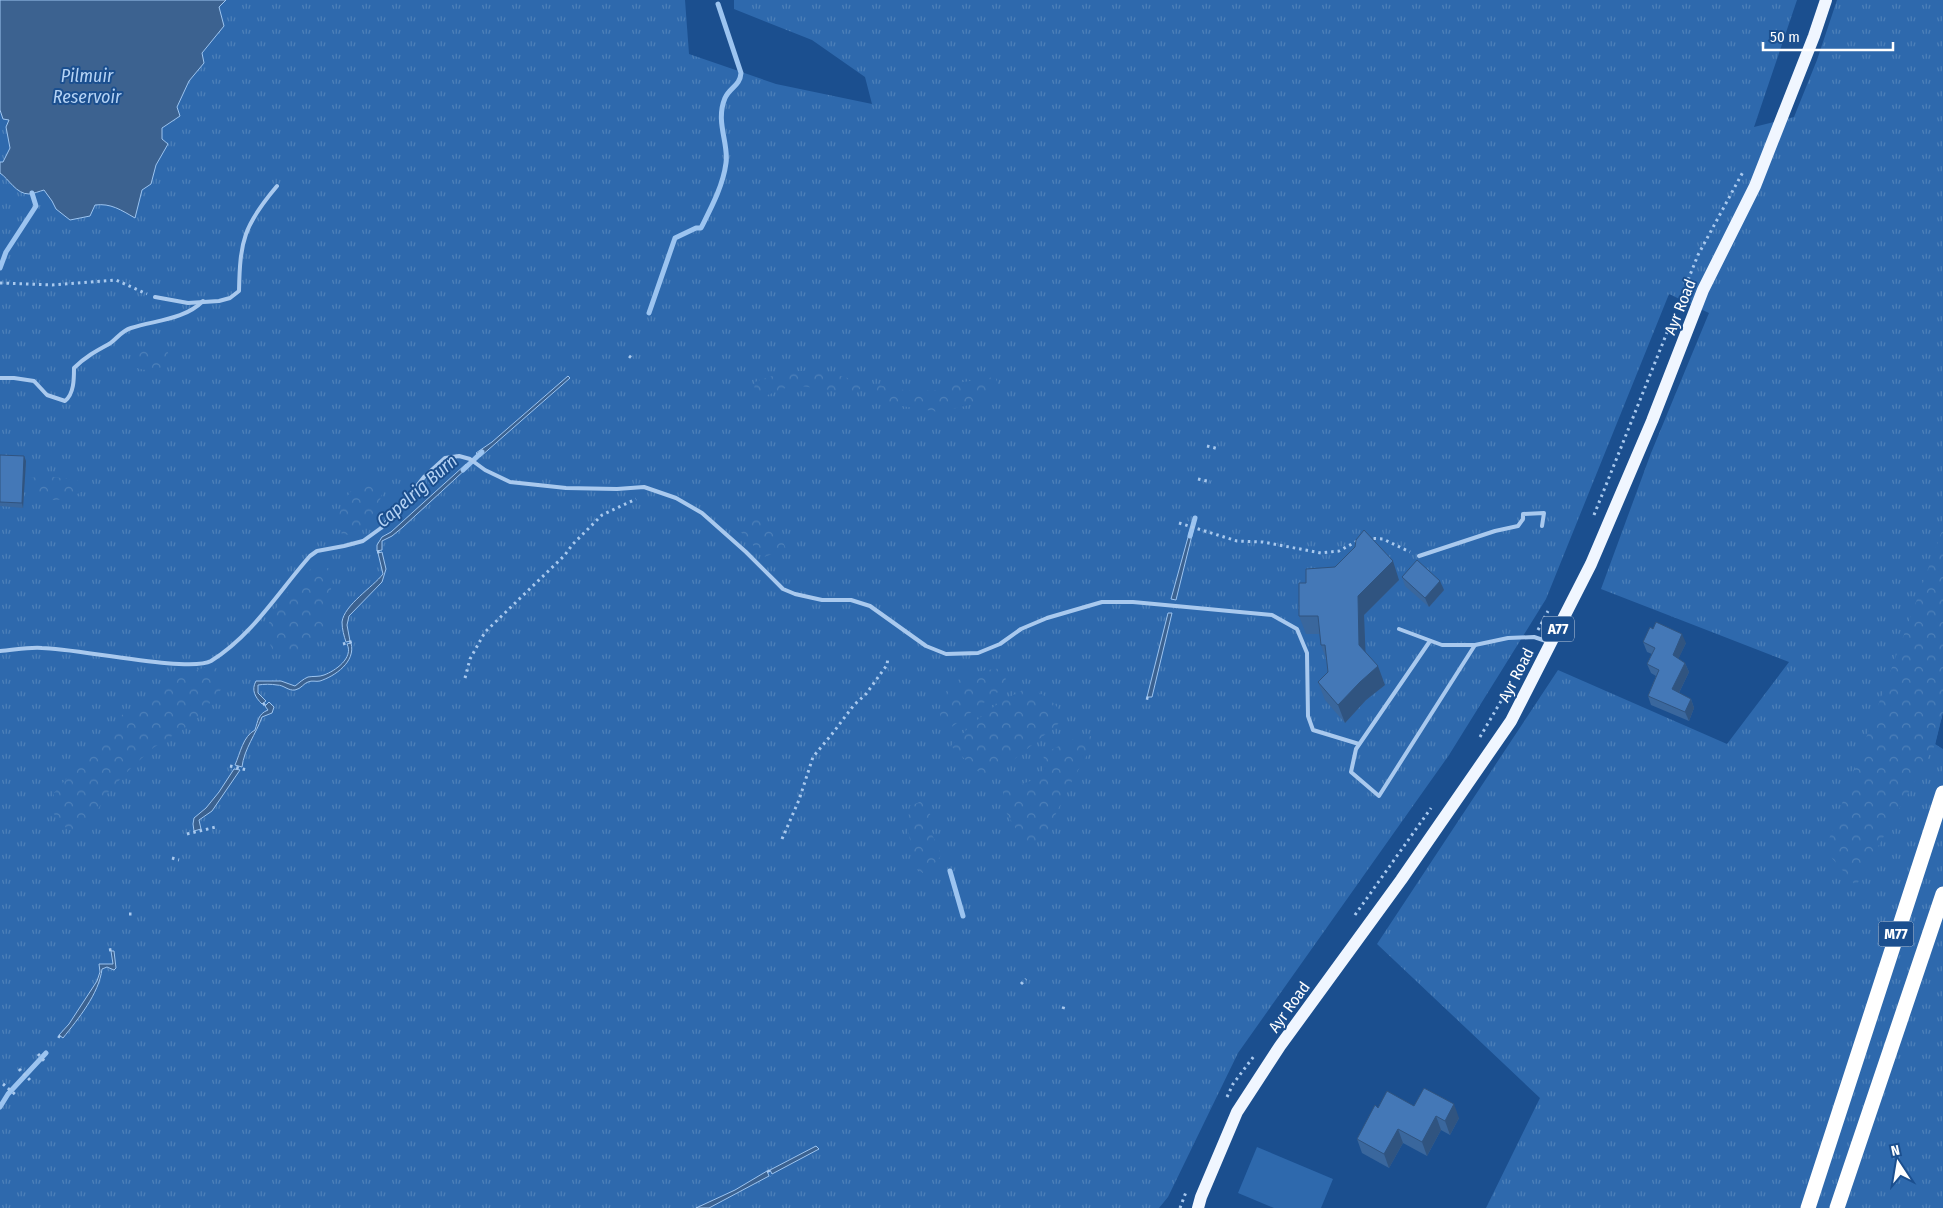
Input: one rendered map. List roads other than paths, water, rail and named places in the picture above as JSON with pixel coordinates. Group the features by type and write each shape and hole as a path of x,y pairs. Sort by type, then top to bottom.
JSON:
{"highway":[{"name":"M77","path":"1808,1208 1943,793"},
{"name":"M77","path":"1837,1208 1943,894"}],"main road":[{"name":"Ayr Road","path":"1198,1208 1237,1112 1280,1046 1401,880 1510,721 1551,643 1591,564 1652,421 1703,290 1754,186 1814,36 1826,0"}],"lane":[{"path":"155,297 188,303 230,298 239,291 243,241 249,223 277,186"},
{"path":"0,378 34,381 47,395 65,401 69,398 72,389 74,368 90,354 110,343 119,334 129,329 168,320 198,306 203,301"},
{"path":"0,652 41,648 82,651 175,665 209,662 246,633 310,556 317,551 363,541 381,528 424,477 445,458 459,456 470,459 486,470 510,482 566,488 617,489 644,487 676,498 702,513 746,552 783,589 795,594 822,600 851,600 870,606 926,646 946,654 978,653 1000,644 1021,629 1047,618 1102,602 1133,602 1272,615 1297,629 1307,653 1308,716 1314,730 1359,744"},
{"path":"1419,556 1495,531 1518,526 1523,519 1523,514 1544,513 1542,526"},
{"path":"1399,629 1442,645 1474,645 1508,638 1534,637 1551,643"},
{"path":"1430,641 1356,749 1350,772 1379,796 1474,645"}],"water":[{"name":"Pilmuir Reservoir","path":"0,0 226,0 219,7 224,26 202,53 204,63 189,81 177,107 180,116 162,128 162,139 168,144 156,165 151,184 142,190 135,218 116,208 106,205 95,205 90,216 70,220 56,209 44,190 31,194 20,192 0,173 0,162 3,162 10,148 6,127 9,120 3,119 0,110"},
{"path":"568,376 570,378 480,457 476,453 492,442"},
{"path":"466,464 468,467 403,527 382,541 382,550 377,551 377,545 382,537 391,532"},
{"path":"1190,530 1193,531 1176,600 1171,599"},
{"path":"382,552 386,569 382,582 349,616 347,625 350,641 346,642 342,625 344,616 353,603 383,574 378,553"},
{"path":"1168,613 1172,613 1152,697 1147,697"},
{"path":"351,643 352,650 347,662 332,676 320,681 308,682 295,690 279,685 258,685 258,693 266,701 262,704 256,696 254,687 256,681 281,681 295,686 308,677 322,676 328,673 346,659 348,654 347,644"},
{"path":"269,702 274,707 272,713 262,717 245,754 242,767 235,765 242,746 248,736 255,730 260,716 268,710 265,706"},
{"path":"234,769 240,770 212,811 199,820 201,829 194,831 194,818 206,808"},
{"path":"111,951 114,951 116,968 114,970 107,967 102,969 97,988 92,997 63,1038 59,1035 69,1024 97,981 100,972 99,964 113,964"},
{"path":"816,1146 819,1149 772,1174 770,1170"},
{"path":"767,1171 769,1176 709,1208 696,1208 735,1190"}],"waterway":[{"name":"Capelrig Burn","path":"649,313 675,238 696,228 701,228 716,197 724,172 726,148 721,115 722,107 729,91 739,81 741,73 718,4"},
{"path":"0,268 6,252 36,206 32,193"},
{"name":"Capelrig Burn","path":"463,470 482,452"},
{"path":"1190,536 1195,518"},
{"path":"950,871 963,916"},
{"name":"Capelrig Burn","path":"0,1107 8,1094 46,1053"}]}
